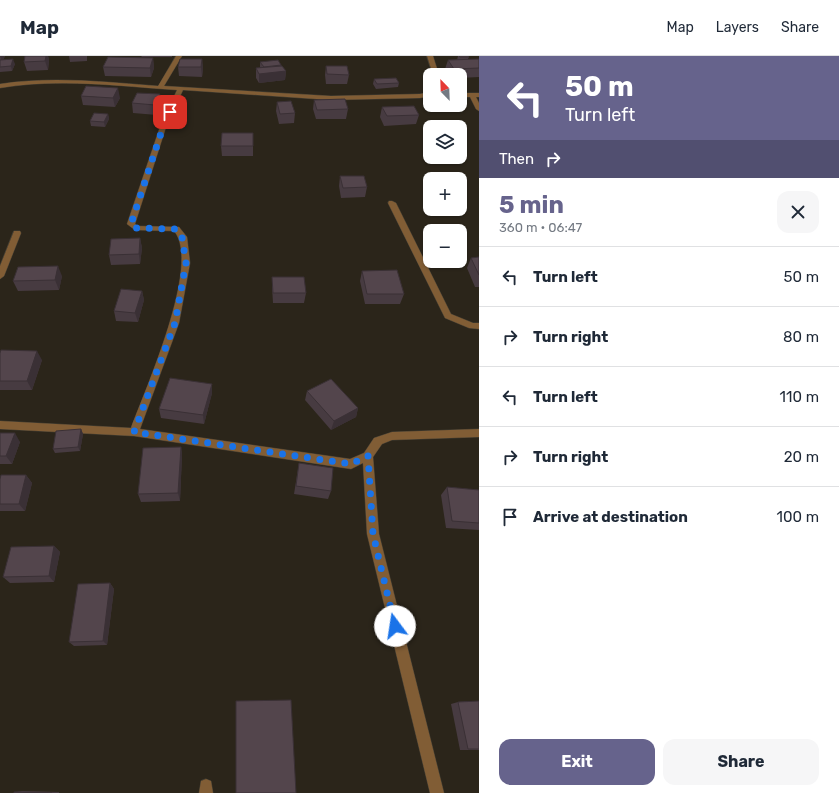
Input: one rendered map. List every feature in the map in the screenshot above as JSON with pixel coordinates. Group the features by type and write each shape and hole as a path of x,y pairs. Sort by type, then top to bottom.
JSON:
{"street":[{"path":"161,86 179,56"},
{"path":"430,56 434,68"},
{"path":"0,86 25,82 58,81 161,86 331,98 423,95"},
{"path":"134,432 175,323 186,263 182,237 176,229 135,228 131,224 164,124 181,88"},
{"path":"467,95 479,95"},
{"path":"472,95 479,109"},
{"path":"392,203 448,316 472,326 479,326"},
{"path":"0,276 17,233"},
{"path":"0,425 134,432 351,464 368,456 378,441 392,436 479,433"},
{"path":"368,456 373,534 437,793"}],"building":[{"path":"25,56 46,56 45,61 24,62"},
{"path":"108,57 153,58 150,68 103,67"},
{"path":"13,59 11,66 0,67 0,60"},
{"path":"180,59 202,59 201,67 178,67"},
{"path":"479,59 479,68 453,68 448,60"},
{"path":"278,60 281,65 264,67 260,62"},
{"path":"282,66 286,71 259,74 256,68"},
{"path":"326,66 347,66 349,75 327,74"},
{"path":"396,78 399,83 377,84 374,79"},
{"path":"86,86 118,88 113,98 81,96"},
{"path":"137,93 160,94 155,105 132,103"},
{"path":"345,99 348,109 317,110 314,100"},
{"path":"291,101 295,113 280,114 277,102"},
{"path":"414,106 419,115 387,116 382,107"},
{"path":"94,113 108,114 104,122 90,121"},
{"path":"222,133 253,133 253,146 221,146"},
{"path":"340,176 364,176 367,187 343,188"},
{"path":"140,238 139,254 109,255 111,239"},
{"path":"479,257 479,275 471,258"},
{"path":"58,266 55,280 13,281 18,267"},
{"path":"397,270 404,294 367,294 362,271"},
{"path":"272,277 304,277 306,293 273,293"},
{"path":"121,289 142,291 135,313 114,311"},
{"path":"1,350 37,351 27,381 0,381"},
{"path":"170,378 212,384 203,415 159,409"},
{"path":"331,379 358,408 334,421 307,391"},
{"path":"81,429 78,447 53,449 56,431"},
{"path":"0,433 15,433 6,456 0,456"},
{"path":"181,447 178,493 138,494 143,448"},
{"path":"299,463 333,468 331,491 296,486"},
{"path":"1,475 26,475 19,504 0,504"},
{"path":"447,487 479,490 479,523 452,521"},
{"path":"54,546 49,576 3,577 11,547"},
{"path":"110,583 103,641 69,642 78,584"},
{"path":"291,700 296,793 236,793 236,701"},
{"path":"479,701 479,749 468,749 458,702"},
{"path":"14,792 52,793 14,793"}],"route":[{"path":"170,112 164,124 131,224 135,228 176,229 182,237 186,263 175,323 134,432 351,464 368,456 373,534 395,626"}]}
